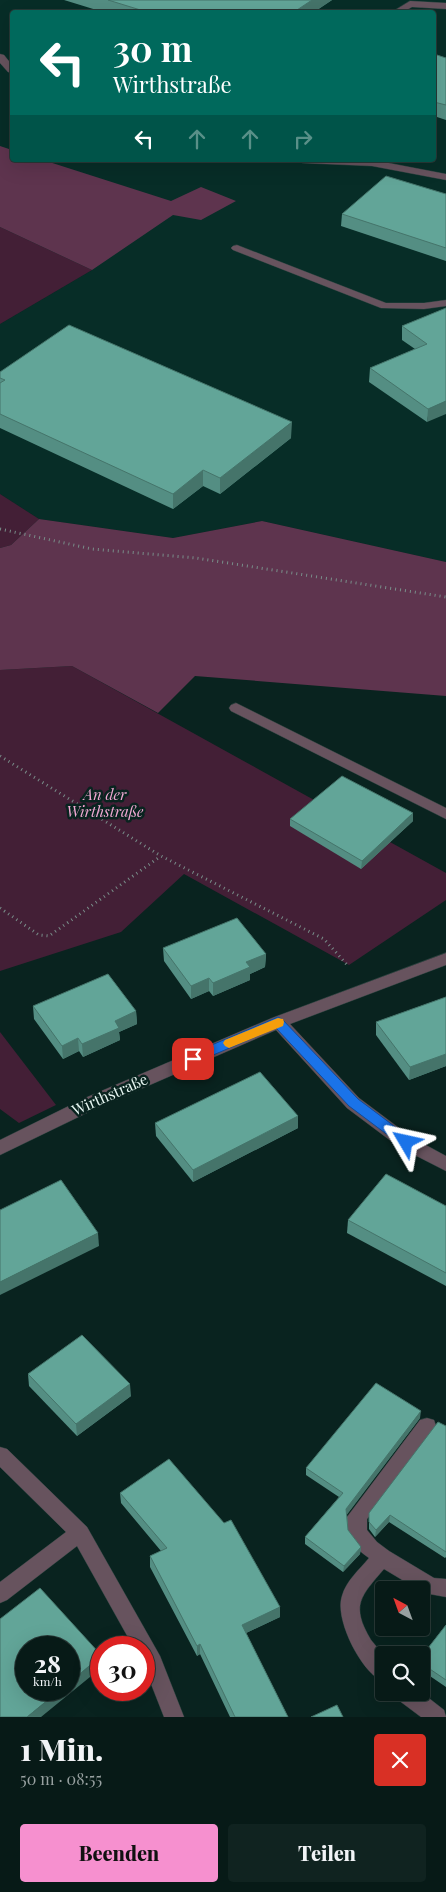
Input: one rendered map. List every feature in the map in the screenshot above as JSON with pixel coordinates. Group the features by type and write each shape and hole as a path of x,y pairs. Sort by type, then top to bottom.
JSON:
{"street":[{"path":"400,10 410,4 446,6"},
{"path":"0,57 10,68"},
{"path":"371,162 446,177"},
{"path":"237,248 385,306 424,306 446,303"},
{"path":"236,708 446,814"},
{"name":"Wirthstraße","path":"0,1148 91,1103 278,1022 446,959"},
{"path":"278,1022 353,1103 406,1142 446,1164"},
{"path":"427,1426 357,1517 357,1533 382,1557 431,1588 446,1588"},
{"path":"0,1455 80,1533 97,1560 153,1663 174,1717"},
{"path":"0,1594 80,1533"},
{"path":"375,1660 359,1636 351,1617 351,1596 382,1557"},
{"path":"416,1701 437,1717"}],"path":[{"path":"0,529 92,549 196,558 446,597"},
{"path":"0,756 162,856 324,939 368,988"},
{"path":"0,908 38,935 49,936 162,856"}],"shaded area":[{"path":"0,0 446,0 446,562 262,521 173,538 39,519 0,494 0,324 92,270 0,227"},
{"path":"0,146 10,149 10,162 49,162 171,201 201,187 236,201 201,220 173,215 92,270 0,227"},
{"path":"39,519 173,538 262,521 446,562 446,696 195,676 158,713 72,666 0,670 0,548 11,545"}],"green space":[{"path":"0,227 92,270 0,324"},
{"path":"0,494 39,519 11,545 0,548"},
{"name":"An der Wirthstraße","path":"72,666 446,873 446,900 349,965 184,874 121,932 0,971 0,670"},
{"path":"0,1032 56,1105 19,1123 0,1109"}],"building":[{"path":"108,0 312,0 297,10 140,10"},
{"path":"436,55 446,58 446,105 436,102"},
{"path":"386,176 446,194 446,248 342,214"},
{"path":"446,308 446,401 428,409 370,368 427,344 402,326"},
{"path":"69,325 292,422 220,478 203,470 173,494 0,414 0,383 5,380 0,378 0,372"},
{"path":"342,776 413,813 362,861 290,819"},
{"path":"237,918 266,954 246,962 250,967 213,983 209,978 191,986 163,948"},
{"path":"108,974 136,1011 115,1021 119,1028 82,1044 78,1038 62,1046 33,1006"},
{"path":"446,997 446,1054 410,1067 376,1022"},
{"path":"260,1072 298,1116 193,1170 155,1123"},
{"path":"386,1174 446,1206 446,1273 348,1220"},
{"path":"61,1180 98,1233 0,1282 0,1210"},
{"path":"82,1335 130,1384 76,1424 28,1374"},
{"path":"376,1383 421,1411 346,1509 348,1530 361,1547 344,1566 305,1537 343,1493 306,1468"},
{"path":"438,1422 446,1426 446,1552 390,1515 376,1530 369,1522 369,1513"},
{"path":"169,1459 224,1523 231,1520 280,1607 242,1625 288,1717 235,1717 200,1644 197,1646 150,1556 167,1548 120,1493"},
{"path":"40,1588 90,1643 90,1665 80,1674 80,1636 15,1636 15,1701 47,1701 27,1717 0,1717 0,1619"},
{"path":"446,1625 446,1680 430,1669 430,1646"},
{"path":"337,1705 343,1717 311,1717"}],"slow traffic":[{"path":"229,1043 278,1022"}],"route":[{"path":"193,1059 278,1022 353,1103 406,1142"}]}
